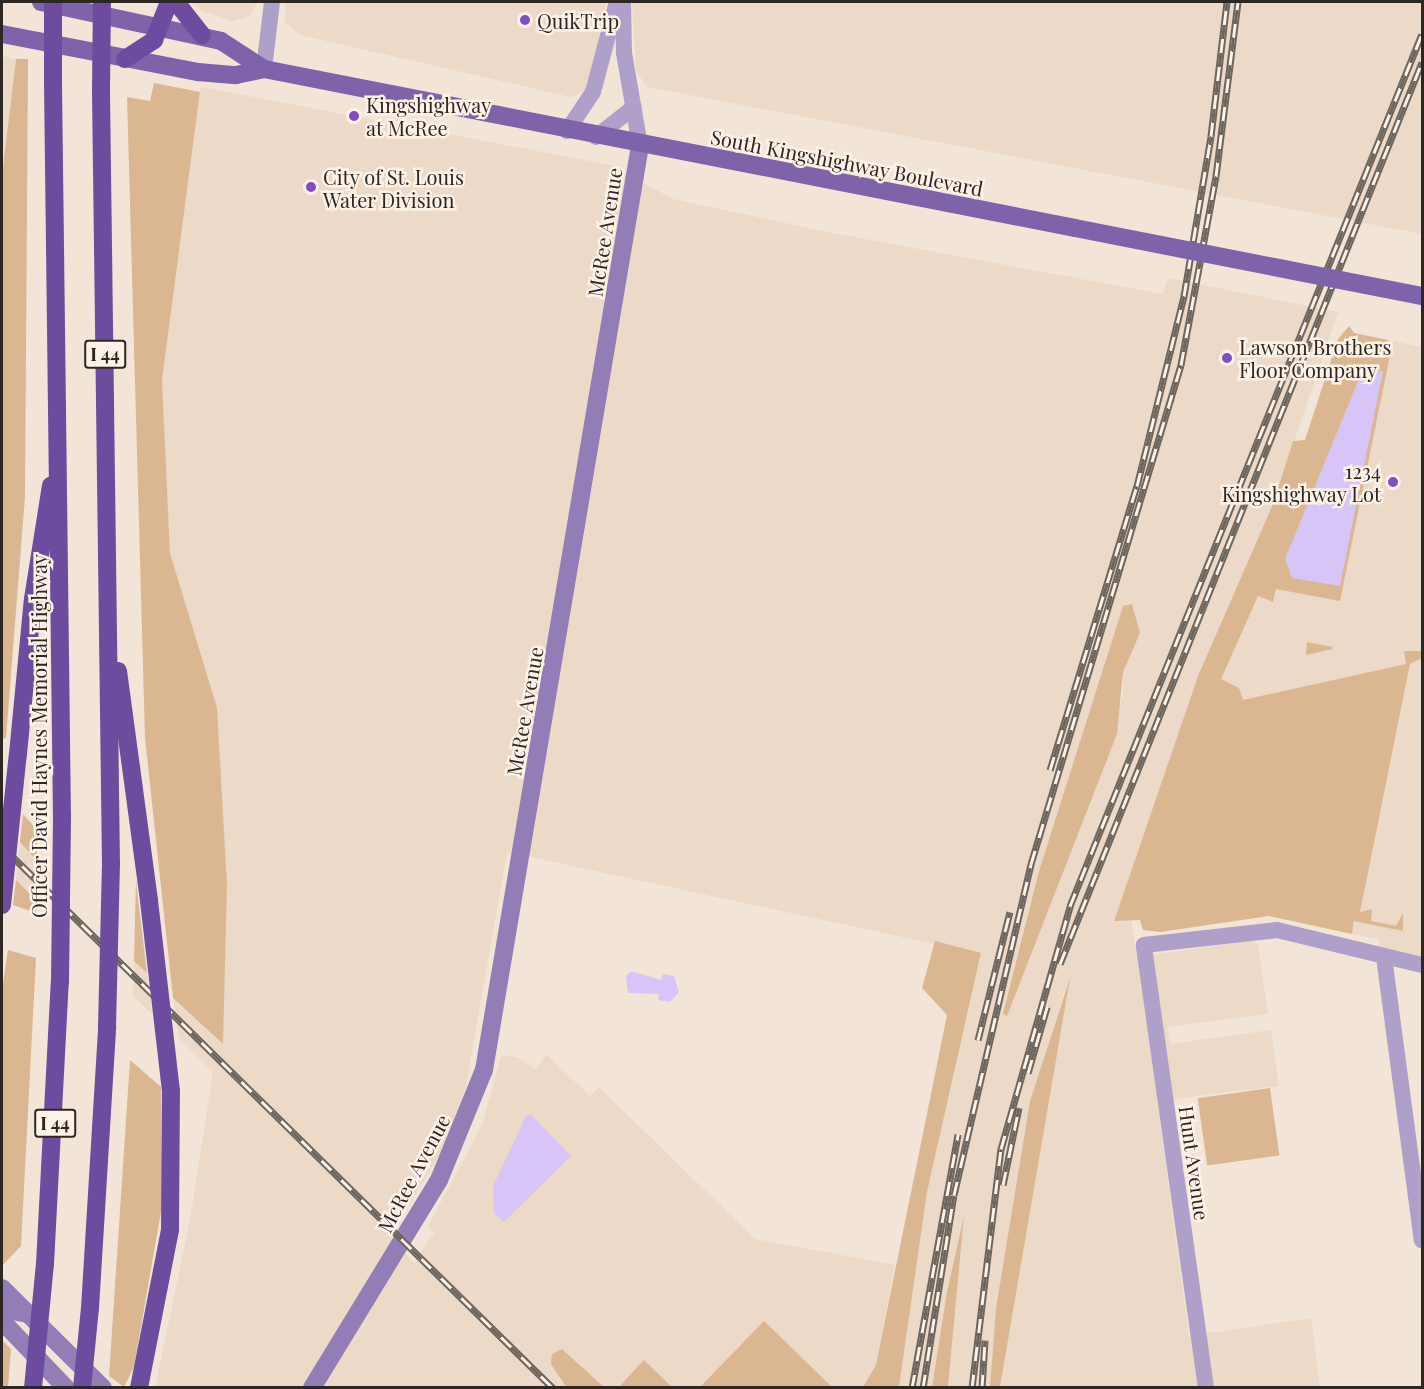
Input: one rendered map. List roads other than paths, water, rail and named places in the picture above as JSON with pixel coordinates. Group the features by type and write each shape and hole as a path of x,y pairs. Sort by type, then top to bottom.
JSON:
{"highway":[{"name":"Officer David Haynes Memorial Highway","path":"33,1388 45,1264 60,982 62,815 52,83 53,2"},
{"name":"I 44","path":"82,1388 90,1308 107,1027 111,864 101,92 102,2"},
{"path":"125,59 145,48 163,26 169,2"},
{"path":"176,2 202,35"},
{"path":"2,905 42,530 58,454"},
{"path":"109,616 149,901 171,1091 170,1230 139,1388"}],"main road":[{"name":"South Kingshighway Boulevard","path":"41,2 202,35 237,47 264,69"},
{"name":"South Kingshighway Boulevard","path":"2,34 219,75 264,69 640,146 1422,296"},
{"name":"McRee Avenue","path":"312,1388 439,1180 484,1070 640,146"},
{"path":"2,1288 103,1388"},
{"path":"2,1309 28,1314"},
{"path":"2,1322 66,1388"}],"street":[{"path":"264,69 272,2"},
{"path":"567,130 593,92 617,2"},
{"name":"McRee Avenue","path":"623,2 640,146"},
{"path":"596,136 634,107"},
{"name":"Hunt Avenue","path":"1206,1388 1144,945 1277,930 1384,957"},
{"path":"1422,965 1384,957 1422,1240"}],"railway":[{"path":"1050,770 1137,486 1184,296 1211,136 1227,2"},
{"path":"923,1388 954,1195 1031,864 1181,365 1216,176 1238,2"},
{"path":"972,1388 1001,1149 1070,906 1422,34"},
{"path":"1060,964 1422,62"},
{"path":"2,846 553,1388"},
{"path":"978,1040 1010,912"},
{"path":"1028,1073 1047,1007"},
{"path":"1003,1185 1019,1108"},
{"path":"912,1388 958,1134"},
{"path":"982,1388 985,1340"}],"place":[{"name":"QuikTrip","path":"525,20"},
{"name":"Kingshighway at McRee","path":"354,116"},
{"name":"City of St. Louis Water Division","path":"311,187"},
{"name":"Lawson Brothers Floor Company","path":"1227,358"},
{"name":"1234 Kingshighway Lot","path":"1393,482"}]}
